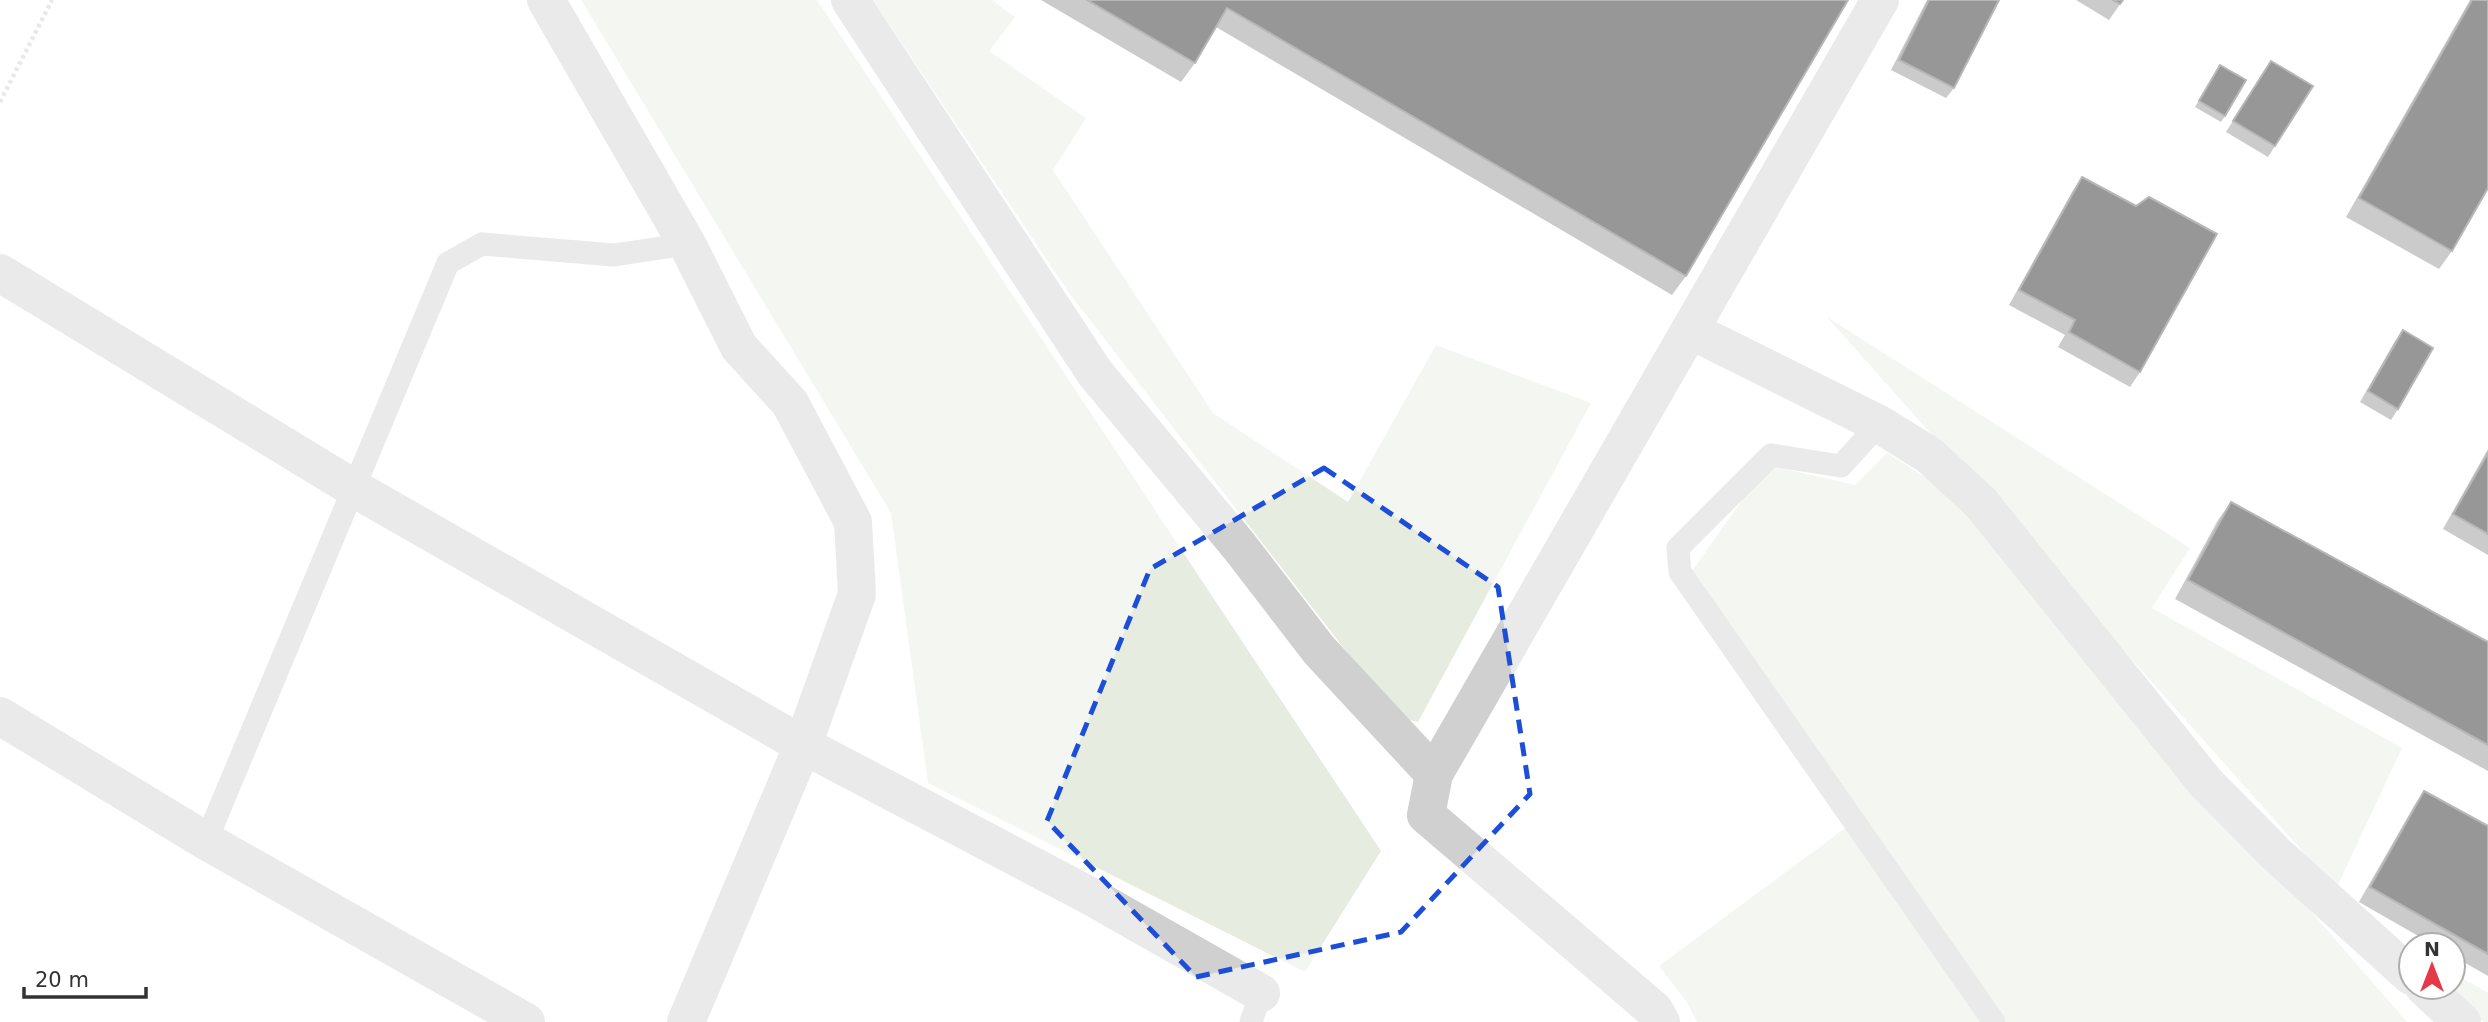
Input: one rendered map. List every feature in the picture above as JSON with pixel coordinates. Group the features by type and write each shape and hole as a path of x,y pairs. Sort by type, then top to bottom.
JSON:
{"street":[{"path":"546,0 687,244 739,347 790,403 853,522 857,594 803,745 686,1022"},
{"path":"850,0 1096,373 1320,650 1434,774"},
{"path":"1661,1022 1654,1010 1426,815 1434,774 1880,0"},
{"path":"0,273 355,489 803,745 1092,897 1256,1008"},
{"path":"1690,330 1879,424 1929,456 1980,503 2206,783 2275,853 2397,963"},
{"path":"0,716 206,841 526,1022"},
{"path":"2439,1001 2462,1022"}],"lane":[{"path":"206,841 448,262 482,244 614,255 687,244"},
{"path":"1879,424 1841,466 1771,456 1678,548 1680,572 1994,1022"}],"path":[{"path":"0,102 52,0"}],"highlighted area":[{"path":"1324,468 1498,587 1530,794 1401,932 1196,977 1047,821 1150,569"}],"shaded area":[{"path":"581,0 817,0 1381,851 1305,972 928,783 891,513"},
{"path":"873,0 992,0 1015,17 989,51 1086,118 1053,170 1213,413 1348,502 1436,345 1591,403 1418,722 1397,717 1069,293"},
{"path":"1827,317 2190,548 2152,608 2402,748 2336,889"},
{"path":"1887,453 1966,503 2244,834 2407,1022 2006,1022 1692,571 1767,465 1855,485"},
{"path":"1848,826 1987,1022 1697,1022 1686,1001 1659,966"},
{"path":"2467,981 2488,993 2488,1022 2484,1022 2458,1001 2467,1001"}],"building":[{"path":"1087,0 1848,0 1686,276 1227,8 1195,63"},
{"path":"1929,0 1999,0 1954,88 1899,60"},
{"path":"2472,0 2488,0 2488,188 2452,251 2359,198"},
{"path":"2271,61 2313,86 2275,146 2233,121"},
{"path":"2220,65 2246,80 2225,116 2199,101"},
{"path":"2082,177 2136,206 2149,197 2217,234 2140,372 2069,332 2075,320 2019,290"},
{"path":"2403,330 2433,348 2398,409 2368,391"},
{"path":"2488,453 2488,534 2453,514"},
{"path":"2231,502 2488,642 2488,745 2188,580"},
{"path":"2424,791 2488,826 2488,954 2467,942 2467,931 2447,931 2370,887"}]}
